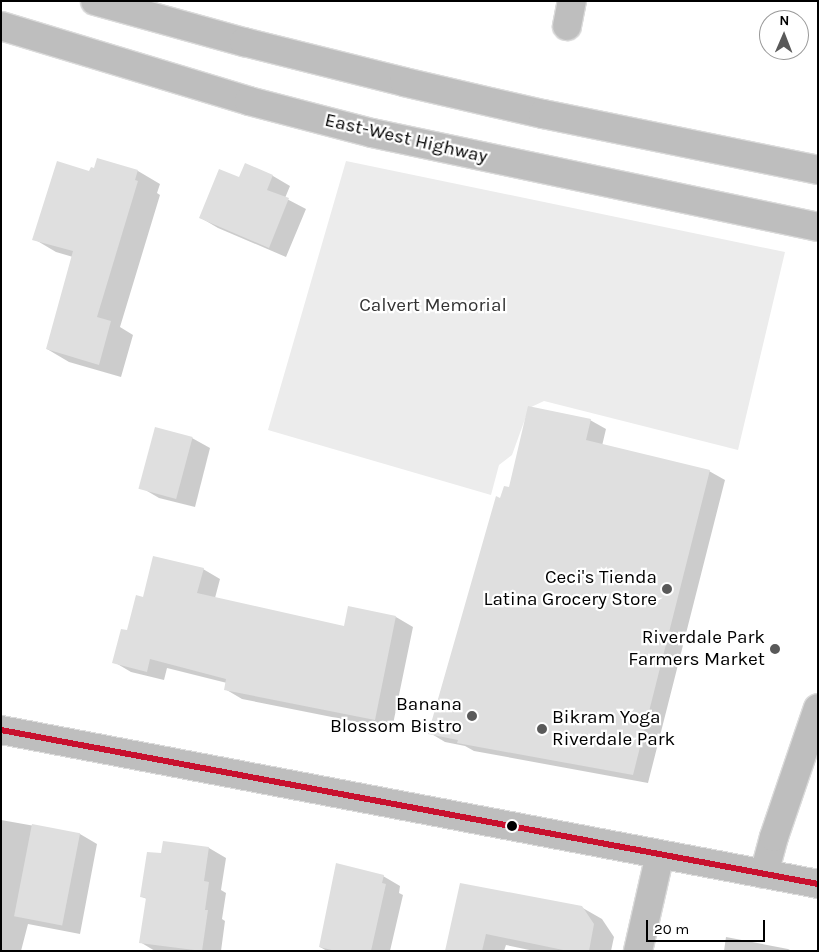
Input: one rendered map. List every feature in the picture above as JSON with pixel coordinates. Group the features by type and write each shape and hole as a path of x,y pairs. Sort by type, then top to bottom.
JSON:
{"main road":[{"path":"95,1 244,42 404,82 543,114 818,170"},
{"name":"East-West Highway","path":"1,26 249,101 344,125 818,227"},
{"path":"764,874 818,708"},
{"path":"1,730 818,884"},
{"path":"638,951 660,854"}],"green space":[{"name":"Calvert Memorial","path":"346,161 785,252 738,450 544,401 529,408 512,455 499,465 491,495 268,430"}],"building":[{"path":"97,158 138,170 135,180 138,181 97,317 111,321 99,365 46,349 73,251 32,240 57,161 89,171 91,167 94,168"},
{"path":"245,163 273,175 267,190 289,198 269,248 199,218 219,169 239,177"},
{"path":"528,406 591,419 586,440 710,470 633,775 457,743 458,740 428,734 496,496 500,498 504,486 509,487"},
{"path":"155,427 193,437 176,499 138,489"},
{"path":"153,556 204,568 197,593 344,626 348,606 396,616 375,720 224,690 226,679 150,659 147,672 112,663 121,629 127,630 136,595 143,597"},
{"path":"32,824 80,833 62,926 14,916"},
{"path":"163,841 209,847 204,881 209,882 205,910 208,910 202,951 139,943 146,898 140,897 147,852 161,853"},
{"path":"336,863 384,875 382,883 386,884 371,951 336,951 319,947"},
{"path":"460,883 582,906 594,924 589,951 568,951 486,934 482,951 445,951"}],"transit line":[{"path":"1,730 818,884"}],"place":[{"name":"Ceci's Tienda Latina Grocery Store","path":"667,589"},
{"name":"Riverdale Park Farmers Market","path":"775,649"},
{"name":"Banana Blossom Bistro","path":"472,716"},
{"name":"Bikram Yoga Riverdale Park","path":"542,729"}]}
